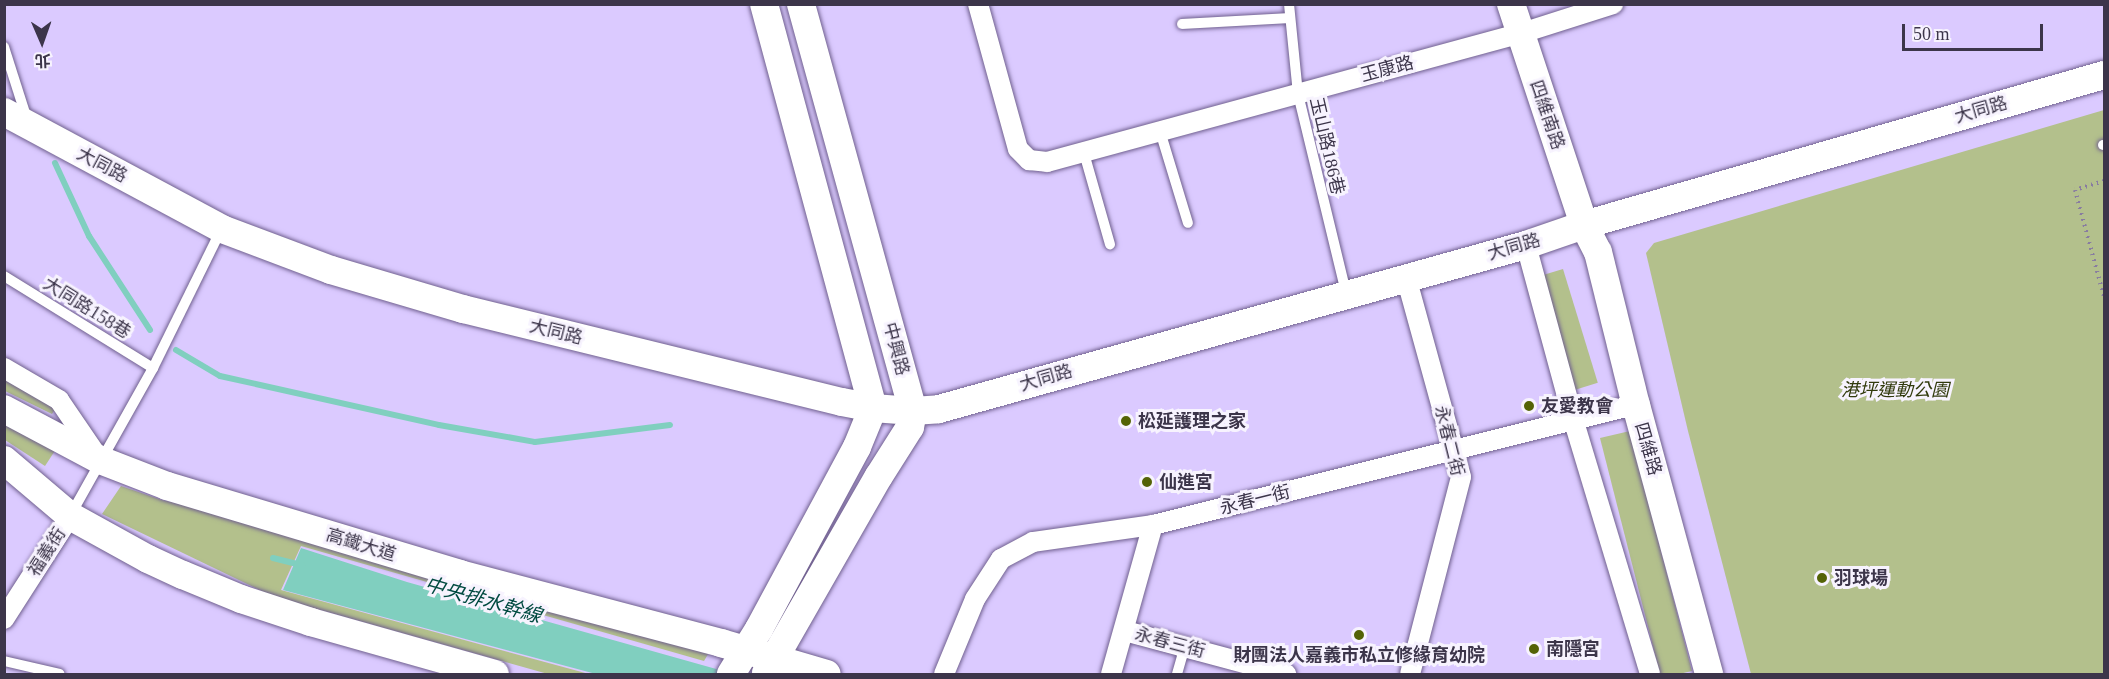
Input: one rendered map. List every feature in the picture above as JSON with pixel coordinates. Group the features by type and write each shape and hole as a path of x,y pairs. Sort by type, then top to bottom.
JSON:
{"street":[{"name":"中興路","path":"764,4 873,408"},
{"name":"中興路","path":"801,4 913,411"},
{"name":"玉康路","path":"978,4 1018,149 1029,160 1047,162 1519,34 1613,4"},
{"name":"四維南路","path":"1511,4 1519,34 1584,225"},
{"name":"大同路","path":"17,118 222,229 331,270 463,309 873,408 913,411 939,409 1346,293 1526,245 1584,225 2104,75"},
{"name":"四維路","path":"1584,225 1598,252 1636,405 1710,675"},
{"path":"1526,245 1574,422 1650,675"},
{"name":"永春二街","path":"1406,277 1461,477 1410,675"},
{"path":"4,368 59,400 100,460"},
{"name":"高鐵大道","path":"7,402 100,460 167,486 740,661 827,675"},
{"name":"永春一街","path":"944,675 975,599 1001,559 1033,542 1153,525 1636,405"},
{"path":"740,661 857,447 873,408"},
{"path":"770,666 879,476 910,427 913,411"},
{"path":"4,460 70,516"},
{"path":"4,476 148,559 242,599 311,622 495,675"},
{"name":"福義街","path":"4,619 70,516"},
{"path":"1111,675 1153,525"},
{"name":"永春三街","path":"1125,631 1286,675"}],"lane":[{"name":"玉山路186巷","path":"1289,4 1298,93 1346,293"},
{"path":"1182,24 1290,18"},
{"path":"4,47 17,118"},
{"path":"1160,131 1188,223"},
{"path":"1084,153 1110,244"},
{"path":"70,516 153,368 222,229"},
{"name":"大同路158巷","path":"4,276 153,368"},
{"path":"1177,675 1182,656 1180,646"},
{"path":"4,661 60,675"}],"path":[{"path":"2104,181 2075,190 2104,297"}],"green space":[{"name":"港坪運動公園","path":"2104,110 2104,674 1751,674 1688,431 1646,253 1654,243"},
{"path":"1563,269 1598,383 1573,390 1538,277"},
{"path":"4,375 57,406 52,414 5,391"},
{"path":"4,414 60,443 45,466 5,440"},
{"path":"1630,431 1692,671 1679,674 1660,674 1600,438"},
{"path":"121,486 162,500 229,514 710,651 704,661 301,546 281,590 589,674 548,674 274,597 102,514"}],"shaded area":[{"path":"301,548 407,582 734,674 596,674 283,590"}],"waterway":[{"path":"55,163 89,236 150,330"},
{"path":"176,350 220,376 439,425 535,442 670,425"},
{"name":"中央排水幹線","path":"273,558 302,565"}],"place":[{"name":"友愛教會","path":"1529,406"},
{"name":"松延護理之家","path":"1126,421"},
{"name":"仙進宮","path":"1147,482"},
{"name":"羽球場","path":"1822,578"},
{"name":"財團法人嘉義市私立修緣育幼院","path":"1359,635"},
{"name":"南隱宮","path":"1534,649"}]}
